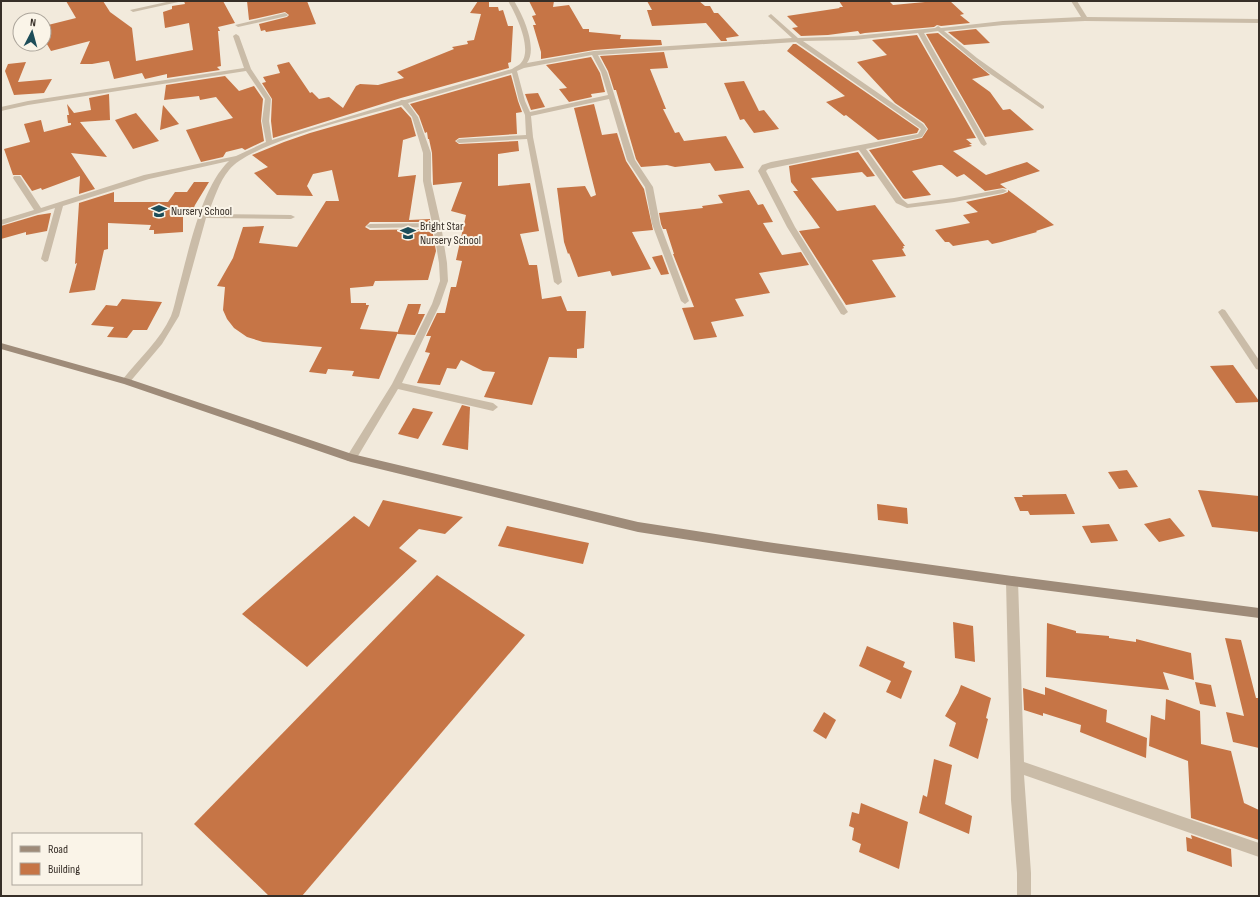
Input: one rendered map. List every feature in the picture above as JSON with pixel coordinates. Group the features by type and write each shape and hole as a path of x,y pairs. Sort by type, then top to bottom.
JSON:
{"main road":[{"path":"1,346 126,381 351,458 638,527 774,548 1012,581 1259,613"}],"street":[{"path":"133,10 180,1"},
{"path":"511,1 519,15 528,46 527,58 522,66"},
{"path":"1074,1 1085,19"},
{"path":"238,25 285,15"},
{"path":"771,16 797,40 921,125 924,129 920,136 774,164 765,167 762,172 791,227 844,312"},
{"path":"1,223 147,177 207,163 237,158 270,143 404,101 514,70 522,66 594,53 716,44 854,38 938,28 1085,19 1259,20"},
{"path":"938,28 994,74 1042,107"},
{"path":"920,31 939,66 959,97 984,144"},
{"path":"236,36 248,69 268,99 264,111 270,143"},
{"path":"594,53 602,68 612,96 631,160 649,187 656,224 684,301"},
{"path":"1,109 28,103 248,69"},
{"path":"514,70 522,101 528,115 530,137 558,282"},
{"path":"528,115 612,96"},
{"path":"351,458 396,385 436,304 444,282 443,263 427,181 427,153 415,117 404,101"},
{"path":"460,141 530,137"},
{"path":"861,147 899,201 907,206 954,200 1003,191"},
{"path":"126,381 159,342 175,316 203,216 216,185 226,168 237,158"},
{"path":"17,178 39,211"},
{"path":"45,259 60,204"},
{"path":"203,216 291,217"},
{"path":"370,226 436,225"},
{"path":"1222,312 1259,367"},
{"path":"396,385 493,407"},
{"path":"1012,581 1018,800 1024,873 1024,896"},
{"path":"1017,766 1259,850"}],"building":[{"path":"66,1 103,1 110,12 132,28 136,61 193,50 189,23 165,28 163,12 172,9 172,6 185,4 184,1 223,1 235,23 218,27 220,31 218,31 221,66 217,67 220,70 167,78 167,74 145,79 142,73 114,79 109,61 92,64 80,64 90,41 52,51 52,24 76,18"},
{"path":"247,1 307,1 316,24 266,32 265,30 261,31 259,24 287,17 289,15 285,12 249,20"},
{"path":"478,1 489,1 489,7 498,7 499,11 503,10 508,26 513,26 511,62 508,63 509,68 401,98 273,138 271,121 272,99 262,83 266,82 263,77 280,73 277,65 289,62 310,93 312,92 319,99 329,97 343,108 356,86 360,84 378,85 404,78 397,72 454,49 452,47 468,44 467,41 474,40 481,14 470,13"},
{"path":"529,1 554,1 553,7 569,5 583,29 589,29 589,32 621,35 620,39 661,40 662,45 594,50 541,59 541,52 533,25 536,25 532,16 536,15"},
{"path":"647,1 699,1 705,6 710,6 714,13 718,13 739,36 726,38 727,41 721,41 706,23 652,26 647,10 652,10"},
{"path":"839,1 889,1 893,5 950,1 964,14 960,15 970,23 941,26 937,25 934,27 860,34 858,31 828,35 801,36 792,28 798,27 787,16 843,7"},
{"path":"976,29 990,43 964,45 948,32"},
{"path":"938,33 990,75 972,79 990,92 1003,110 1010,109 1034,130 985,137 926,34"},
{"path":"917,35 976,138 966,139 972,144 969,144 972,146 953,151 986,175 1027,162 1040,171 1000,184 1007,189 1003,188 985,191 964,174 957,177 942,165 939,165 912,171 931,195 905,199 903,198 869,150 922,138 928,129 924,123 895,103 857,62 887,55 872,40"},
{"path":"793,44 796,44 919,129 917,133 878,140 846,115 844,116 826,102 845,96 787,51"},
{"path":"664,52 668,68 650,69 666,109 663,109 675,133 679,132 684,141 726,136 744,168 715,171 710,163 675,167 667,165 641,167 636,159 616,90 614,90 608,71 600,56"},
{"path":"591,57 600,73 605,92 591,94 592,97 569,102 559,89 567,88 546,65"},
{"path":"26,62 18,82 52,79 44,93 14,95 5,71 8,64"},
{"path":"511,75 522,112 516,113 517,134 459,138 455,141 459,144 518,141 519,151 498,154 498,186 530,183 539,231 520,234 529,265 537,265 542,299 561,296 567,311 586,311 584,348 577,349 577,358 549,357 532,405 484,397 495,372 483,371 461,360 456,369 447,368 440,385 417,383 430,353 425,352 431,336 426,336 437,313 445,313 451,287 456,287 462,261 456,260 466,215 451,211 462,182 433,185 432,153 429,139 427,132 425,133 419,116 410,104"},
{"path":"225,76 239,91 254,86 263,99 261,121 264,141 245,150 242,148 226,152 223,157 201,162 186,130 233,118 216,97 200,100 199,96 164,100 166,85"},
{"path":"744,81 759,111 764,110 779,129 754,133 744,119 740,120 724,83"},
{"path":"538,93 545,107 531,110 525,94"},
{"path":"109,94 110,120 80,122 107,157 71,153 95,189 79,194 80,176 42,190 41,188 32,191 21,175 13,175 4,149 30,142 24,124 41,120 44,132 71,125 71,123 68,123 67,115 69,115 67,104 74,113 91,110 89,98"},
{"path":"594,104 602,135 617,133 626,161 644,189 653,230 632,232 651,269 612,276 610,271 578,277 569,253 568,254 564,242 557,188 585,186 591,197 596,195 574,108"},
{"path":"163,105 179,124 160,130"},
{"path":"401,107 411,118 416,136 403,140 398,177 416,175 409,220 430,219 430,222 370,222 365,227 370,230 432,229 436,251 428,280 375,281 373,286 350,288 351,303 366,303 366,305 369,305 360,329 398,332 379,379 352,376 354,371 328,369 326,374 309,372 322,347 263,342 247,337 234,328 227,319 223,310 225,287 217,286 233,258 243,227 264,226 259,243 297,247 326,201 339,201 332,170 313,174 307,186 313,196 277,195 254,173 268,167 252,155 310,133"},
{"path":"136,113 159,141 133,149 115,120"},
{"path":"858,152 875,176 867,177 862,172 811,178 837,211 875,205 905,246 903,246 904,248 902,249 906,256 872,260 896,297 846,305 799,231 820,228 793,191 798,191 791,182 789,166"},
{"path":"194,182 209,182 195,205 191,215 183,216 183,232 154,234 154,230 149,230 151,225 108,223 108,249 104,250 95,290 69,293 77,263 75,264 79,203 114,192 114,202 168,202 175,192 187,192"},
{"path":"749,190 758,205 763,204 773,222 763,223 782,255 801,252 809,265 759,273 770,293 735,299 744,316 711,322 717,337 694,340 682,308 694,307 673,254 666,229 663,229 661,224 659,213 703,208 702,206 723,203 718,195"},
{"path":"1008,190 1054,225 1036,231 1037,232 992,244 988,240 953,246 949,242 945,242 935,230 970,223 963,215 978,212 966,202 1003,194 1008,192"},
{"path":"51,213 47,231 26,235 26,232 1,239 1,226 38,215"},
{"path":"662,255 669,274 661,275 652,257"},
{"path":"122,299 162,302 147,330 133,330 127,338 107,337 114,327 91,325 106,305 117,306"},
{"path":"408,304 421,304 418,314 425,314 415,335 397,334"},
{"path":"1233,365 1259,402 1236,403 1210,366"},
{"path":"462,405 470,407 468,450 442,445"},
{"path":"413,408 433,412 418,439 398,434"},
{"path":"1127,470 1138,487 1119,489 1108,472"},
{"path":"1198,490 1259,496 1259,532 1212,527"},
{"path":"1066,494 1075,514 1030,515 1028,511 1020,511 1014,497 1023,497 1022,495"},
{"path":"383,500 463,517 445,534 419,529 399,548 417,561 307,667 242,614 354,516 369,527"},
{"path":"877,504 907,508 908,524 878,520"},
{"path":"1170,518 1185,536 1159,542 1144,524"},
{"path":"1109,524 1118,541 1091,543 1082,526"},
{"path":"507,526 589,543 583,564 498,546"},
{"path":"437,575 525,635 302,896 269,896 194,824"},
{"path":"953,622 973,626 975,662 955,658"},
{"path":"1047,623 1076,631 1076,633 1109,636 1109,638 1136,642 1136,639 1191,653 1194,680 1163,672 1169,690 1046,677"},
{"path":"1225,638 1241,640 1256,698 1259,698 1259,748 1233,742 1226,712 1244,716"},
{"path":"867,646 905,662 903,667 912,671 901,699 886,692 891,681 859,666"},
{"path":"1195,682 1211,685 1216,707 1200,704"},
{"path":"961,685 991,698 986,718 988,719 978,759 949,746 956,723 945,716"},
{"path":"1045,687 1107,710 1106,722 1147,738 1146,758 1080,732 1081,725 1043,713 1043,716 1024,710 1023,688 1045,695"},
{"path":"1166,699 1200,711 1201,744 1231,751 1244,803 1259,810 1259,840 1191,818 1188,761 1149,746 1151,715 1165,720"},
{"path":"824,712 836,720 826,739 813,731"},
{"path":"934,759 952,765 945,804 972,816 969,834 919,813 923,795 927,797"},
{"path":"861,803 908,822 899,869 859,852 861,844 852,840 854,828 849,826 852,812 859,814"},
{"path":"1191,835 1231,849 1232,867 1187,851 1186,837 1192,839"}],"place":[{"name":"Nursery School","path":"159,211"},
{"name":"Bright Star Nursery School","path":"408,233"}]}
